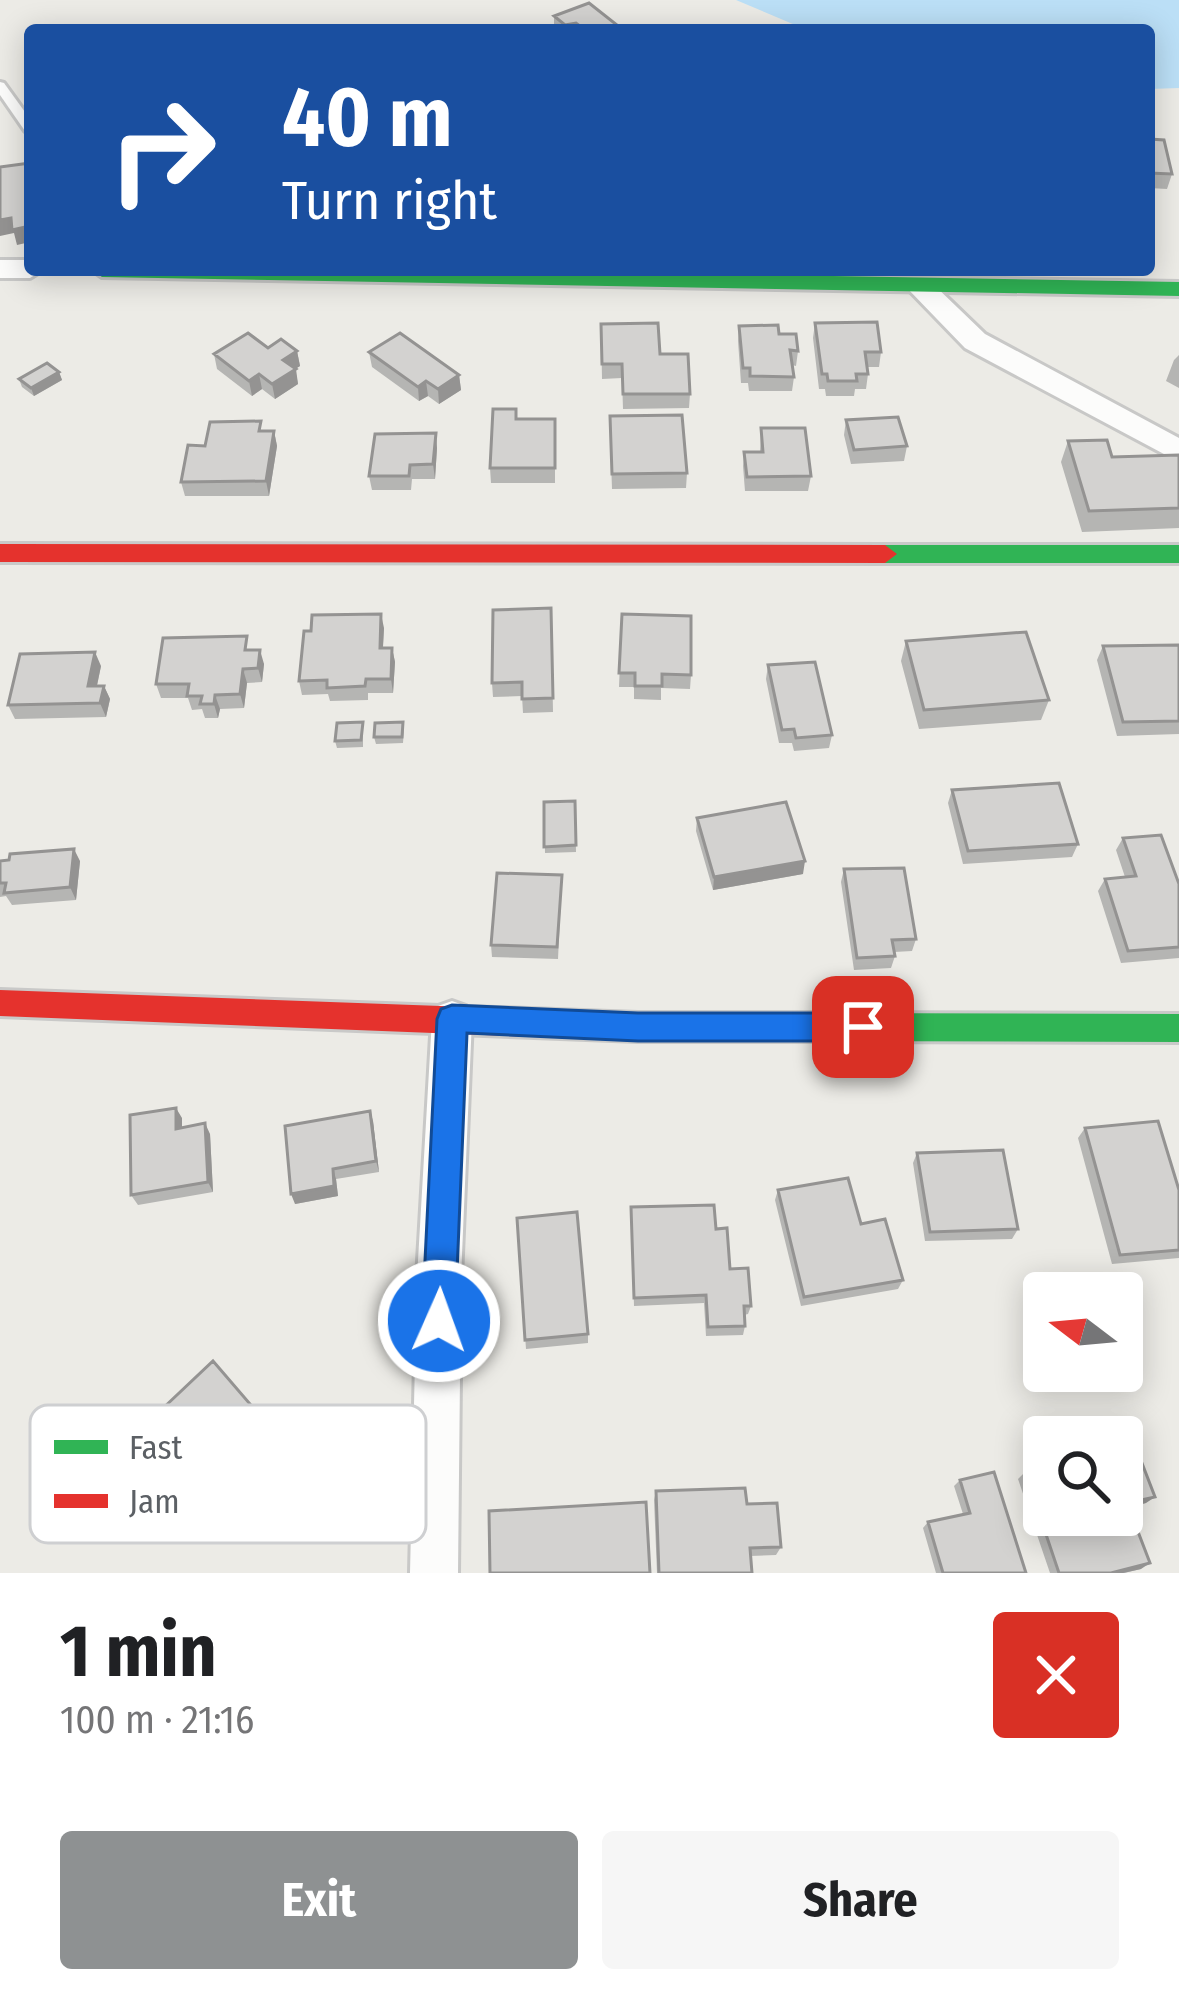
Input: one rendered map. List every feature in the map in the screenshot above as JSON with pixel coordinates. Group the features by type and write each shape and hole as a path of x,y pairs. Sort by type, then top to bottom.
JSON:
{"street":[{"path":"394,276 1179,290"},
{"path":"921,288 975,341 1179,451"},
{"path":"0,553 1179,554"},
{"path":"0,1003 662,1027 1179,1028"},
{"path":"434,1573 452,1019"}],"lane":[{"path":"0,86 24,120"}],"water":[{"path":"736,0 1179,0 1179,88 1155,89 1155,24 793,24"}],"building":[{"path":"589,3 616,24 564,24 554,16"},
{"path":"1155,139 1164,140 1172,174 1155,173"},
{"path":"24,164 24,227 12,230 11,218 0,220 0,167"},
{"path":"877,322 881,352 865,352 868,374 856,374 857,381 828,381 827,374 822,374 815,323"},
{"path":"658,323 660,354 688,354 690,394 623,394 622,364 602,364 601,324"},
{"path":"778,325 779,334 796,334 798,351 790,350 794,377 750,376 750,368 743,368 739,326"},
{"path":"248,333 268,348 281,339 297,351 283,360 296,369 272,384 259,374 249,381 214,354"},
{"path":"400,333 459,375 438,389 426,381 418,387 369,352"},
{"path":"47,363 59,372 31,388 19,379"},
{"path":"493,409 516,409 516,419 555,419 555,468 490,468"},
{"path":"682,415 687,473 612,474 610,416"},
{"path":"898,417 907,446 854,450 846,420"},
{"path":"261,421 259,431 274,431 266,481 181,482 188,445 205,446 210,422"},
{"path":"761,428 805,428 811,476 747,477 744,452 763,452"},
{"path":"436,433 433,464 410,465 409,476 369,476 375,434"},
{"path":"1107,440 1112,457 1179,455 1179,508 1089,511 1068,441"},
{"path":"551,608 553,698 522,699 522,682 492,683 493,610"},
{"path":"381,614 380,648 392,648 391,679 327,688 327,680 299,681 304,631 311,631 312,615"},
{"path":"622,614 691,616 691,675 662,674 662,686 635,686 635,673 619,673"},
{"path":"1026,632 1049,700 924,710 906,641"},
{"path":"247,636 245,650 260,650 258,668 243,669 240,694 215,695 214,704 200,704 202,696 187,696 189,684 156,684 163,638"},
{"path":"1179,645 1179,721 1123,722 1103,646"},
{"path":"95,652 88,686 104,686 100,703 8,705 20,654"},
{"path":"815,662 832,735 796,738 794,729 782,730 768,665"},
{"path":"363,722 361,740 335,741 337,723"},
{"path":"403,722 402,737 374,737 375,723"},
{"path":"1059,783 1078,844 968,851 952,790"},
{"path":"575,801 576,845 544,847 544,802"},
{"path":"786,802 805,861 714,877 697,818"},
{"path":"1161,835 1179,884 1179,947 1128,951 1105,879 1136,876 1123,838"},
{"path":"74,849 70,887 4,893 0,861 9,860 10,854"},
{"path":"904,868 916,939 892,940 895,956 857,958 844,869"},
{"path":"497,873 562,875 557,947 491,945"},
{"path":"176,1108 176,1129 205,1123 208,1182 131,1195 130,1115"},
{"path":"370,1111 376,1161 333,1169 334,1186 291,1194 285,1126"},
{"path":"1158,1121 1179,1190 1179,1250 1120,1255 1085,1128"},
{"path":"1003,1150 1018,1229 930,1232 917,1153"},
{"path":"848,1178 861,1224 885,1219 903,1280 804,1297 778,1190"},
{"path":"714,1205 716,1229 727,1228 730,1269 748,1268 751,1306 744,1306 745,1326 708,1327 706,1295 634,1298 631,1207"},
{"path":"577,1212 588,1334 525,1340 517,1218"},
{"path":"213,1361 251,1405 166,1405"},
{"path":"1143,1466 1155,1497 1143,1500"},
{"path":"994,1472 1026,1573 943,1573 928,1522 970,1513 960,1480"},
{"path":"745,1488 747,1504 777,1503 781,1547 750,1548 752,1573 659,1573 656,1491"},
{"path":"646,1502 650,1573 490,1573 489,1511"},
{"path":"1047,1536 1140,1536 1150,1563 1111,1573 1059,1573"}],"traffic: fast":[{"path":"442,276 1179,289"},
{"path":"885,554 1179,554"},
{"path":"800,1027 1179,1028"}],"traffic: jam":[{"path":"0,553 885,554"},
{"path":"0,1003 638,1027 800,1027"}],"route":[{"path":"439,1321 452,1019 638,1027 863,1027"}]}
